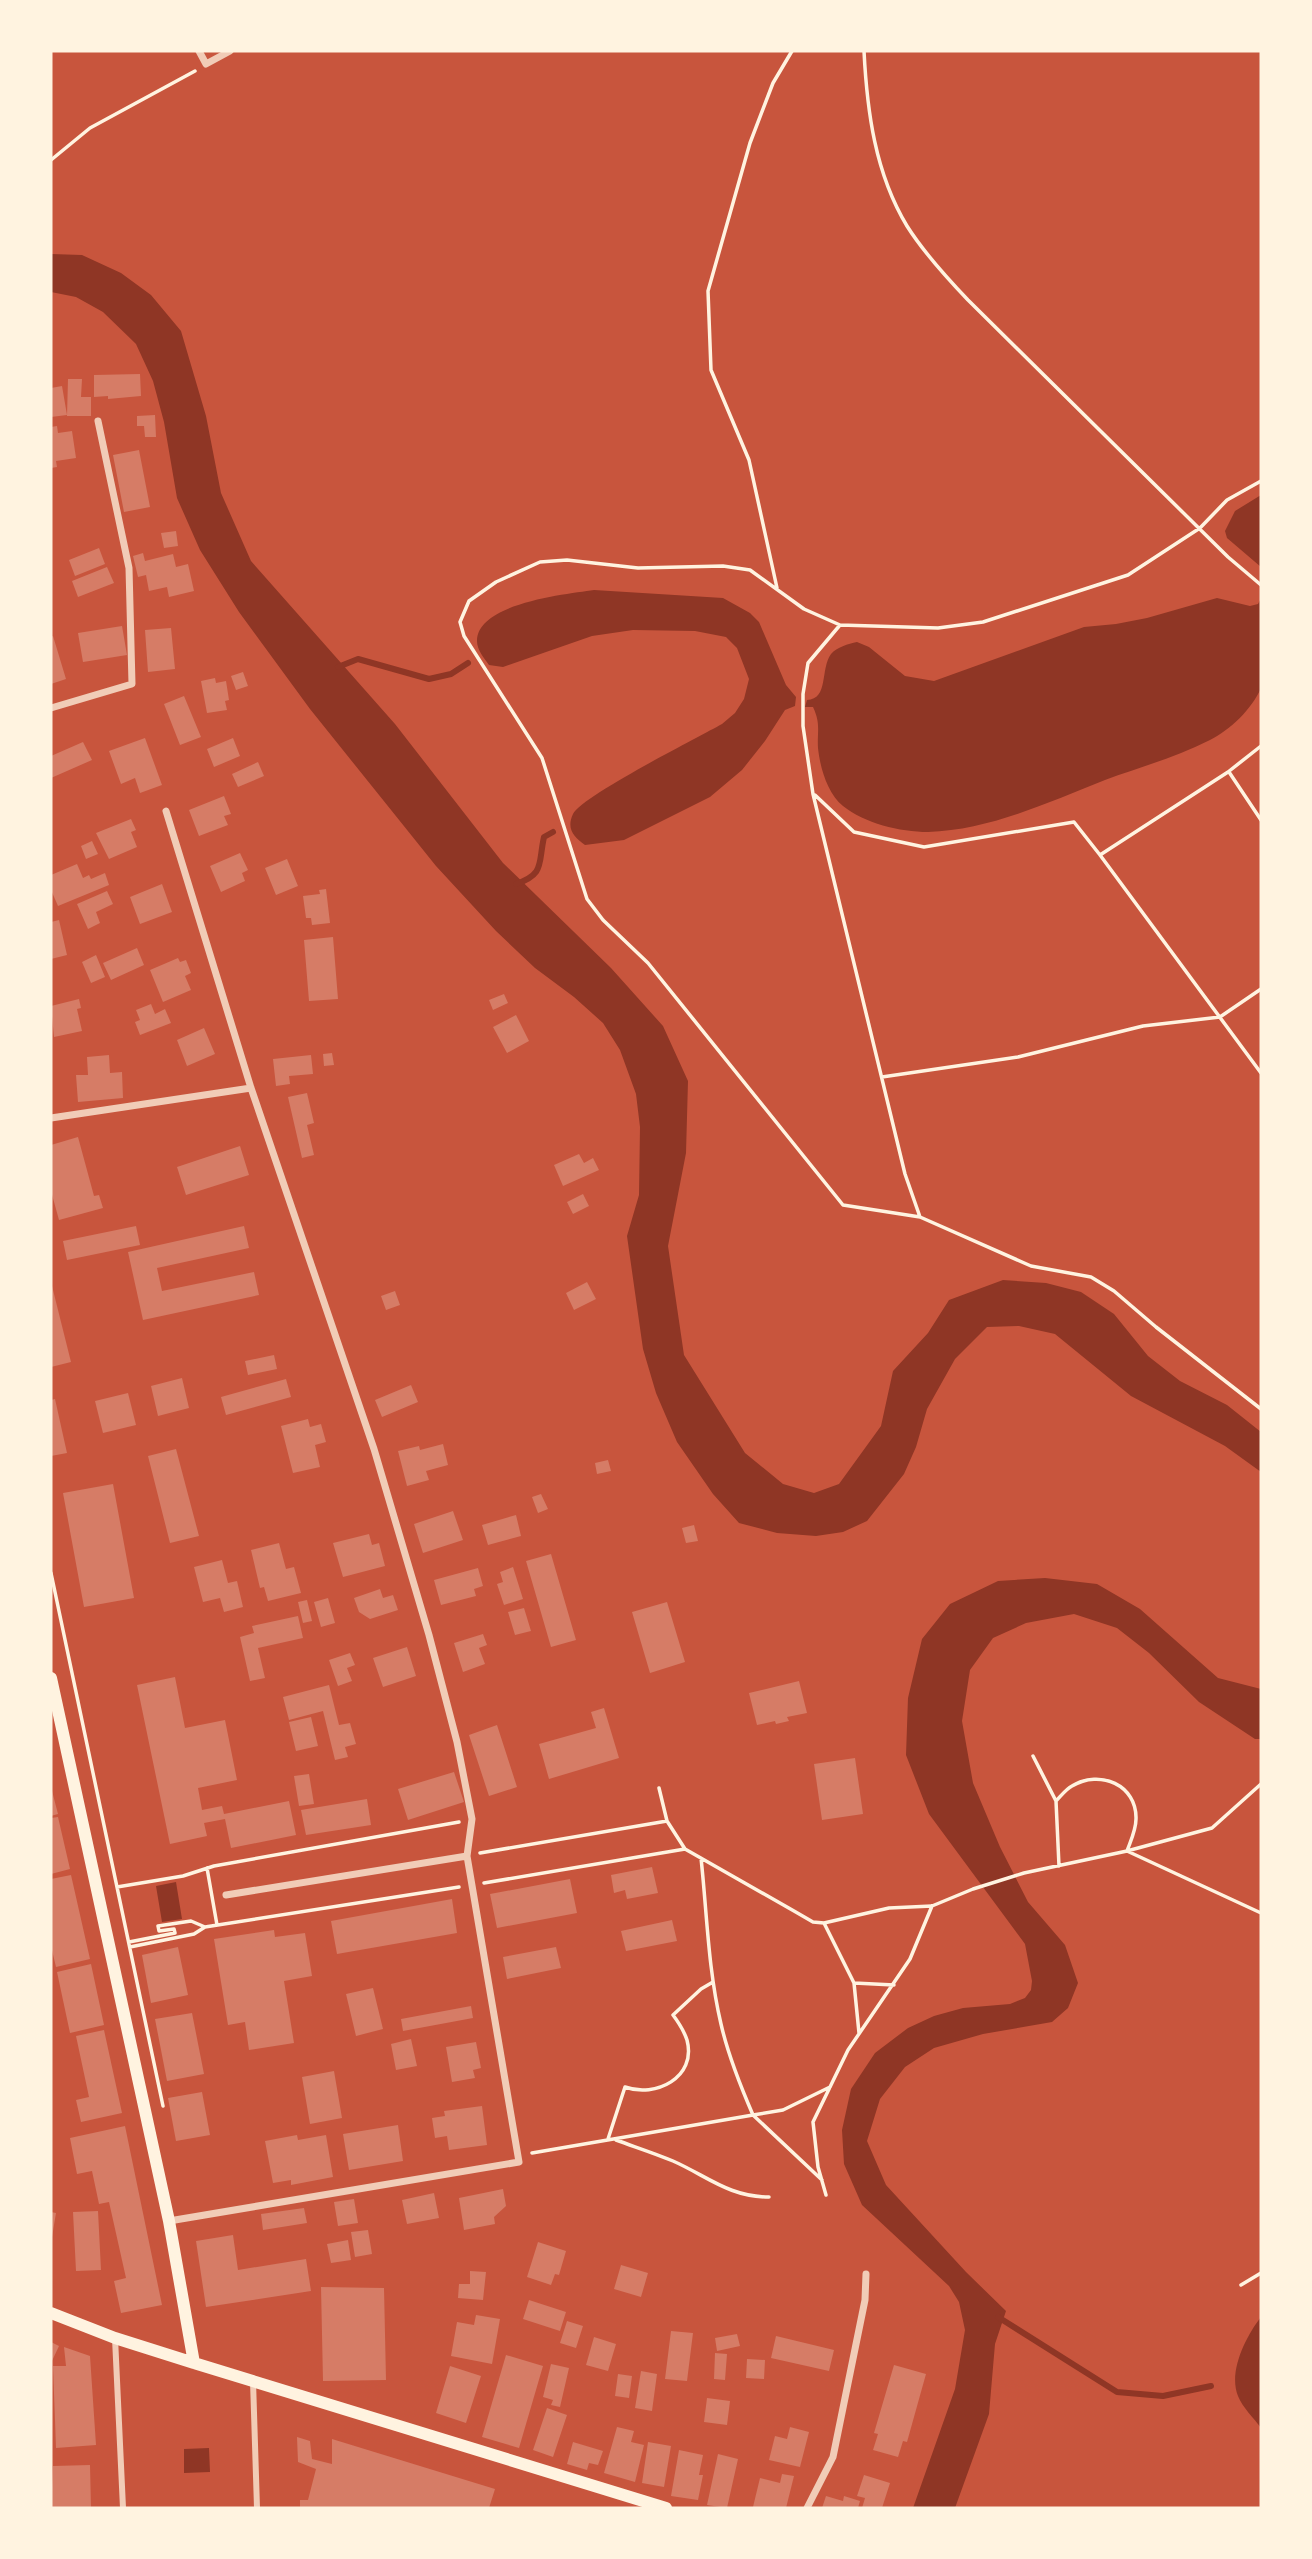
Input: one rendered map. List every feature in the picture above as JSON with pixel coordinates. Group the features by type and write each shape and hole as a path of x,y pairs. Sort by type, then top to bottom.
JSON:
{"main road":[{"path":"51,1678 169,2221 194,2363"},
{"path":"51,2313 115,2338 666,2508"}],"street":[{"path":"199,51 206,64 230,51"},
{"path":"51,708 132,684 130,568 98,421"},
{"path":"166,811 251,1088 374,1449 429,1635 457,1742 472,1819 467,1856 519,2162 169,2221"},
{"path":"51,1118 251,1088"},
{"path":"226,1895 467,1856"},
{"path":"807,2508 833,2457 865,2300 866,2274"},
{"path":"115,2338 123,2508"},
{"path":"253,2381 257,2508"}],"path":[{"path":"777,587 749,460 711,370 708,291 750,143 773,83 792,51"},
{"path":"864,51 867,102 875,146 890,194 907,226 935,265 1228,556 1261,585"},
{"path":"51,160 90,128 168,88 206,64"},
{"path":"1261,481 1227,500 1200,528 1128,575 983,622 938,628 840,625 804,609 750,570 723,566 638,568 567,560 540,562 496,582 469,601 460,622 464,636 542,758 587,899 603,920 648,963 843,1205 920,1217 1031,1266 1091,1277 1114,1291 1156,1328 1261,1409"},
{"path":"840,625 808,663 804,684 803,726 813,794 905,1174 920,1217"},
{"path":"1100,855 1228,772 1261,746"},
{"path":"1228,772 1261,820"},
{"path":"813,794 854,832 924,847 1074,822 1261,1073"},
{"path":"882,1077 1018,1057 1143,1026 1220,1017 1261,989"},
{"path":"51,1573 163,2109"},
{"path":"1033,1756 1056,1801 1059,1866"},
{"path":"1056,1801 1072,1786 1089,1780 1115,1782 1126,1791 1133,1802 1136,1817 1127,1851"},
{"path":"659,1788 667,1821 685,1849 803,1916 824,1923 889,1908 932,1906 973,1889 1024,1873 1127,1851 1212,1828 1261,1784"},
{"path":"117,1887 183,1876 214,1866 472,1819"},
{"path":"467,1856 667,1821"},
{"path":"129,1944 194,1934 205,1927 685,1849"},
{"path":"1127,1851 1261,1913"},
{"path":"701,1858 713,1982 721,2025 735,2073 753,2115 822,2180"},
{"path":"826,2195 815,2147 813,2122 848,2050 910,1959 932,1906"},
{"path":"129,1944 175,1933 174,1929 159,1931 158,1926 191,1921 205,1927"},
{"path":"824,1923 854,1983 859,2034"},
{"path":"608,2140 625,2087 638,2092 656,2091 672,2082 682,2071 687,2059 688,2042 673,2015 701,1989 713,1982"},
{"path":"854,1983 894,1985"},
{"path":"536,2152 783,2110 830,2087"},
{"path":"614,2139 673,2162 728,2190 749,2197 769,2197"},
{"path":"1241,2285 1261,2273"}],"shaded area":[{"path":"51,254 82,255 121,273 151,295 181,331 206,416 221,493 251,561 395,724 503,863 611,968 663,1026 688,1081 686,1153 668,1246 684,1355 745,1453 783,1484 814,1493 839,1484 881,1426 893,1371 928,1333 949,1300 1003,1280 1046,1283 1081,1292 1114,1314 1148,1356 1180,1381 1227,1405 1261,1432 1261,1472 1225,1446 1131,1396 1055,1334 1019,1326 987,1327 955,1359 927,1409 916,1447 904,1474 867,1521 843,1532 816,1536 777,1533 739,1523 713,1494 677,1442 656,1393 643,1349 627,1236 639,1195 640,1127 636,1094 620,1050 603,1023 535,968 496,931 436,866 310,709 239,612 200,550 177,498 164,422 153,381 136,344 103,312 76,297 51,292"},
{"path":"1261,495 1261,567 1227,538 1225,531 1235,511"},
{"path":"594,590 723,598 750,613 759,622 786,685 796,697 795,706 785,710 742,770 710,797 624,840 585,845 571,828 573,814 618,781 722,724 735,713 744,699 749,679 737,648 726,637 695,631 633,630 592,636 503,667 489,665 481,654 477,641 481,628 491,618 525,603"},
{"path":"1217,598 1250,606 1258,604 1261,598 1261,688 1240,718 1210,740 1172,757 1019,814 951,830 917,832 872,822 843,806 829,787 819,755 815,713 813,707 805,707 807,700 814,698 821,689 828,660 839,648 857,642 869,647 905,676 934,681 1084,627 1147,618"},
{"path":"1045,1578 1097,1584 1140,1609 1218,1678 1261,1689 1261,1739 1255,1739 1199,1702 1149,1653 1117,1628 1074,1614 1026,1623 993,1638 970,1670 962,1721 973,1783 1000,1847 1028,1902 1065,1945 1078,1983 1068,2008 1052,2022 983,2034 934,2048 905,2067 880,2099 867,2141 886,2185 1006,2311 995,2344 989,2414 955,2508 913,2508 955,2389 965,2330 959,2302 949,2286 862,2205 844,2164 842,2130 851,2089 875,2053 908,2028 934,2016 963,2008 1010,2004 1025,1998 1031,1990 1032,1981 1025,1944 929,1814 906,1755 908,1698 922,1639 950,1604 998,1581"},
{"path":"176,1882 182,1919 162,1922 156,1886"},
{"path":"1261,2317 1261,2428 1240,2400 1235,2376 1244,2344"},
{"path":"209,2448 210,2472 184,2473 184,2449"}],"building":[{"path":"140,374 141,396 108,399 108,396 94,397 94,375"},
{"path":"68,379 82,379 81,397 91,397 91,416 67,416"},
{"path":"62,386 67,415 51,417 51,388"},
{"path":"155,415 156,437 145,437 144,426 137,426 137,416"},
{"path":"57,426 58,433 72,431 76,458 56,461 57,467 51,468 51,427"},
{"path":"139,450 150,507 124,512 113,455"},
{"path":"176,531 178,546 164,548 161,533"},
{"path":"99,548 105,564 75,576 69,560"},
{"path":"143,553 145,561 173,554 176,567 188,564 194,591 169,597 167,587 149,591 146,575 138,577 133,556"},
{"path":"107,567 114,583 78,597 72,581"},
{"path":"122,626 127,655 83,662 78,633"},
{"path":"171,628 175,669 148,672 145,630"},
{"path":"53,636 66,679 51,684 51,637"},
{"path":"243,672 248,686 236,690 231,676"},
{"path":"215,678 216,683 226,681 229,700 225,701 227,710 207,713 201,681"},
{"path":"184,696 201,737 180,745 164,704"},
{"path":"145,738 162,785 140,793 135,778 121,784 109,751"},
{"path":"233,738 240,756 214,767 207,749"},
{"path":"83,742 92,760 51,778 51,756"},
{"path":"258,762 264,776 238,787 232,774"},
{"path":"224,796 231,814 224,816 228,825 199,836 189,810"},
{"path":"131,819 136,830 131,832 137,847 109,859 96,833"},
{"path":"92,841 98,854 86,859 81,846"},
{"path":"240,853 248,870 242,873 245,881 221,892 210,866"},
{"path":"287,859 298,886 276,895 265,868"},
{"path":"77,864 83,878 89,875 91,879 105,873 109,885 58,906 51,890 51,875"},
{"path":"162,884 172,912 140,924 130,897"},
{"path":"326,889 330,923 312,925 311,918 306,918 303,896 320,894 319,890"},
{"path":"107,891 113,904 96,912 100,923 88,929 77,904"},
{"path":"59,920 67,955 51,959 51,922"},
{"path":"333,937 338,999 309,1001 304,940"},
{"path":"137,948 144,965 111,980 103,963"},
{"path":"96,955 105,977 91,983 82,962"},
{"path":"178,958 180,962 186,960 191,973 185,976 191,990 163,1002 150,970"},
{"path":"504,994 508,1003 493,1010 489,1000"},
{"path":"79,999 81,1008 77,1009 82,1031 54,1037 51,1006"},
{"path":"151,1004 155,1014 165,1009 171,1023 140,1035 135,1022 140,1020 136,1010"},
{"path":"516,1015 529,1041 507,1053 493,1027"},
{"path":"204,1028 215,1054 187,1066 177,1040"},
{"path":"332,1053 334,1065 324,1066 323,1054"},
{"path":"109,1055 110,1073 122,1072 123,1098 78,1102 76,1075 88,1075 87,1057"},
{"path":"311,1055 313,1074 289,1076 290,1084 276,1086 273,1059"},
{"path":"307,1093 314,1123 307,1125 314,1155 302,1158 288,1097"},
{"path":"78,1137 94,1196 99,1195 103,1208 59,1220 51,1191 51,1145"},
{"path":"240,1146 249,1175 186,1195 177,1167"},
{"path":"579,1154 584,1163 593,1158 599,1170 563,1186 554,1165"},
{"path":"583,1194 589,1206 573,1214 567,1202"},
{"path":"136,1226 140,1245 67,1260 63,1241"},
{"path":"244,1226 249,1248 157,1268 162,1291 254,1272 259,1295 143,1320 128,1252"},
{"path":"51,1282 71,1362 51,1367"},
{"path":"587,1282 596,1299 574,1310 566,1293"},
{"path":"395,1291 400,1305 386,1310 381,1296"},
{"path":"274,1355 277,1369 248,1375 245,1361"},
{"path":"182,1378 189,1408 158,1416 151,1386"},
{"path":"286,1379 291,1397 226,1415 221,1397"},
{"path":"411,1385 418,1402 382,1417 375,1400"},
{"path":"128,1393 136,1425 103,1433 95,1401"},
{"path":"55,1399 67,1453 51,1456 51,1400"},
{"path":"308,1419 310,1427 321,1424 326,1442 315,1445 320,1467 293,1473 281,1426"},
{"path":"443,1444 448,1465 426,1471 429,1480 407,1486 398,1451 419,1446 420,1450"},
{"path":"176,1449 199,1536 170,1543 148,1456"},
{"path":"608,1460 611,1471 597,1474 595,1463"},
{"path":"113,1484 134,1598 84,1607 63,1493"},
{"path":"541,1494 548,1509 538,1513 532,1497"},
{"path":"453,1511 463,1540 423,1553 414,1524"},
{"path":"516,1515 521,1536 488,1545 482,1525"},
{"path":"694,1525 698,1541 686,1543 682,1528"},
{"path":"369,1534 372,1545 379,1543 385,1566 343,1577 333,1543"},
{"path":"279,1543 286,1569 294,1567 301,1593 268,1601 264,1587 260,1588 251,1550"},
{"path":"551,1554 576,1640 551,1647 526,1561"},
{"path":"222,1560 228,1583 237,1581 243,1607 224,1612 220,1598 203,1602 194,1567"},
{"path":"513,1567 523,1599 504,1605 497,1584 503,1582 500,1572"},
{"path":"478,1568 483,1586 474,1589 476,1596 441,1605 434,1580"},
{"path":"380,1589 383,1598 393,1595 398,1610 370,1619 359,1612 354,1598"},
{"path":"328,1598 335,1623 321,1627 314,1602"},
{"path":"307,1600 312,1621 303,1623 298,1602"},
{"path":"667,1602 685,1662 650,1673 632,1612"},
{"path":"524,1608 531,1631 515,1635 508,1612"},
{"path":"298,1616 303,1638 258,1648 265,1678 250,1681 240,1637 254,1633 252,1626"},
{"path":"483,1634 487,1645 479,1648 485,1664 463,1672 454,1643"},
{"path":"407,1647 416,1676 383,1687 373,1658"},
{"path":"350,1653 355,1665 347,1668 352,1681 338,1686 329,1660"},
{"path":"175,1677 185,1728 225,1720 237,1780 198,1788 202,1810 222,1806 224,1814 289,1801 296,1835 231,1848 225,1819 204,1823 207,1836 170,1844 137,1685"},
{"path":"799,1681 807,1713 787,1717 789,1721 757,1725 749,1693"},
{"path":"329,1685 339,1725 350,1723 356,1744 345,1747 348,1757 335,1760 323,1711 289,1720 283,1697"},
{"path":"604,1708 619,1758 549,1779 539,1744 596,1728 591,1712"},
{"path":"311,1717 318,1746 296,1751 289,1722"},
{"path":"497,1725 517,1787 489,1796 469,1735"},
{"path":"855,1758 863,1814 822,1820 814,1764"},
{"path":"454,1772 464,1802 408,1820 398,1789"},
{"path":"309,1774 314,1804 299,1806 294,1776"},
{"path":"51,1787 58,1814 51,1816"},
{"path":"367,1799 371,1825 306,1835 301,1810"},
{"path":"58,1817 70,1869 51,1874 51,1818"},
{"path":"652,1867 658,1893 627,1899 625,1890 614,1893 611,1875"},
{"path":"71,1875 90,1959 56,1967 51,1946 51,1879"},
{"path":"570,1879 577,1913 497,1928 490,1894"},
{"path":"452,1899 457,1933 337,1954 331,1921"},
{"path":"672,1920 677,1941 626,1951 621,1931"},
{"path":"274,1930 275,1937 305,1933 312,1976 284,1981 294,2043 249,2050 245,2022 228,2025 214,1939"},
{"path":"178,1947 188,1995 151,2003 142,1955"},
{"path":"556,1947 561,1968 507,1979 503,1957"},
{"path":"91,1964 104,2025 70,2033 57,1972"},
{"path":"373,1988 383,2029 356,2036 346,1994"},
{"path":"471,2006 473,2018 403,2031 401,2019"},
{"path":"192,2013 204,2074 167,2081 155,2019"},
{"path":"104,2030 122,2113 81,2122 76,2100 89,2097 76,2036"},
{"path":"411,2039 417,2066 396,2070 391,2044"},
{"path":"476,2042 481,2068 473,2070 475,2078 452,2082 446,2047"},
{"path":"334,2071 342,2118 310,2124 302,2077"},
{"path":"202,2092 210,2135 176,2141 168,2098"},
{"path":"482,2106 487,2145 449,2150 447,2136 435,2138 432,2118 445,2116 444,2111"},
{"path":"398,2125 403,2161 349,2170 343,2134"},
{"path":"125,2126 162,2305 121,2313 114,2281 126,2278 109,2202 99,2204 92,2171 77,2174 70,2138"},
{"path":"297,2135 298,2140 326,2135 333,2177 291,2185 291,2180 273,2183 265,2141"},
{"path":"503,2189 506,2206 494,2217 495,2224 464,2230 459,2198"},
{"path":"434,2193 439,2218 407,2224 402,2200"},
{"path":"354,2199 358,2223 338,2226 334,2202"},
{"path":"304,2208 307,2223 263,2230 261,2214"},
{"path":"98,2211 101,2270 76,2271 73,2212"},
{"path":"51,2212 56,2213 52,2237 51,2236"},
{"path":"368,2230 372,2254 355,2257 351,2232"},
{"path":"233,2235 238,2270 306,2259 311,2291 206,2307 196,2241"},
{"path":"348,2240 351,2260 331,2263 327,2244"},
{"path":"538,2242 566,2251 559,2275 555,2274 551,2285 527,2277"},
{"path":"621,2265 648,2273 641,2297 614,2289"},
{"path":"470,2271 486,2272 483,2300 458,2298 459,2284 470,2284"},
{"path":"321,2287 384,2288 386,2380 323,2381"},
{"path":"529,2300 566,2312 560,2331 523,2319"},
{"path":"476,2315 500,2319 492,2364 451,2356 457,2322 474,2325"},
{"path":"567,2321 583,2326 576,2348 560,2343"},
{"path":"671,2331 693,2333 687,2381 665,2379"},
{"path":"737,2334 740,2346 717,2351 715,2338"},
{"path":"776,2336 834,2350 829,2371 771,2358"},
{"path":"594,2337 616,2344 608,2371 586,2365"},
{"path":"51,2342 59,2346 51,2363"},
{"path":"64,2347 90,2356 96,2445 56,2448 53,2366 66,2366"},
{"path":"715,2353 727,2354 725,2380 714,2379"},
{"path":"506,2355 543,2366 519,2448 482,2437"},
{"path":"747,2359 765,2360 764,2379 746,2378"},
{"path":"551,2364 569,2368 560,2407 551,2405 553,2400 543,2397"},
{"path":"894,2365 926,2374 907,2442 903,2441 898,2457 873,2450 878,2434 874,2433"},
{"path":"450,2366 481,2376 466,2423 436,2413"},
{"path":"641,2371 657,2374 652,2411 635,2408"},
{"path":"618,2374 632,2376 629,2398 615,2396"},
{"path":"707,2398 730,2401 727,2425 704,2422"},
{"path":"547,2408 567,2415 553,2457 533,2450"},
{"path":"617,2427 634,2431 631,2442 644,2445 635,2482 604,2473"},
{"path":"790,2427 809,2432 800,2467 769,2460 775,2436 787,2439"},
{"path":"297,2437 310,2441 312,2459 332,2464 332,2439 495,2489 489,2508 300,2508 300,2500 308,2500 316,2469 298,2462"},
{"path":"573,2442 603,2451 598,2465 589,2463 587,2470 567,2464"},
{"path":"648,2442 671,2446 664,2487 642,2483"},
{"path":"679,2450 703,2455 699,2475 703,2475 698,2500 671,2496"},
{"path":"718,2454 738,2459 727,2508 707,2505"},
{"path":"90,2465 91,2508 51,2508 53,2466"},
{"path":"782,2474 794,2476 786,2508 753,2507 760,2478 780,2483"},
{"path":"864,2475 890,2483 882,2508 862,2508 865,2498 857,2496"},
{"path":"826,2496 843,2501 844,2496 860,2501 858,2508 822,2508"}],"waterway":[{"path":"338,667 358,659 429,679 451,674 468,663"},
{"path":"516,884 536,872 544,837 553,832"},
{"path":"998,2317 1117,2392 1163,2396 1211,2386"}]}
